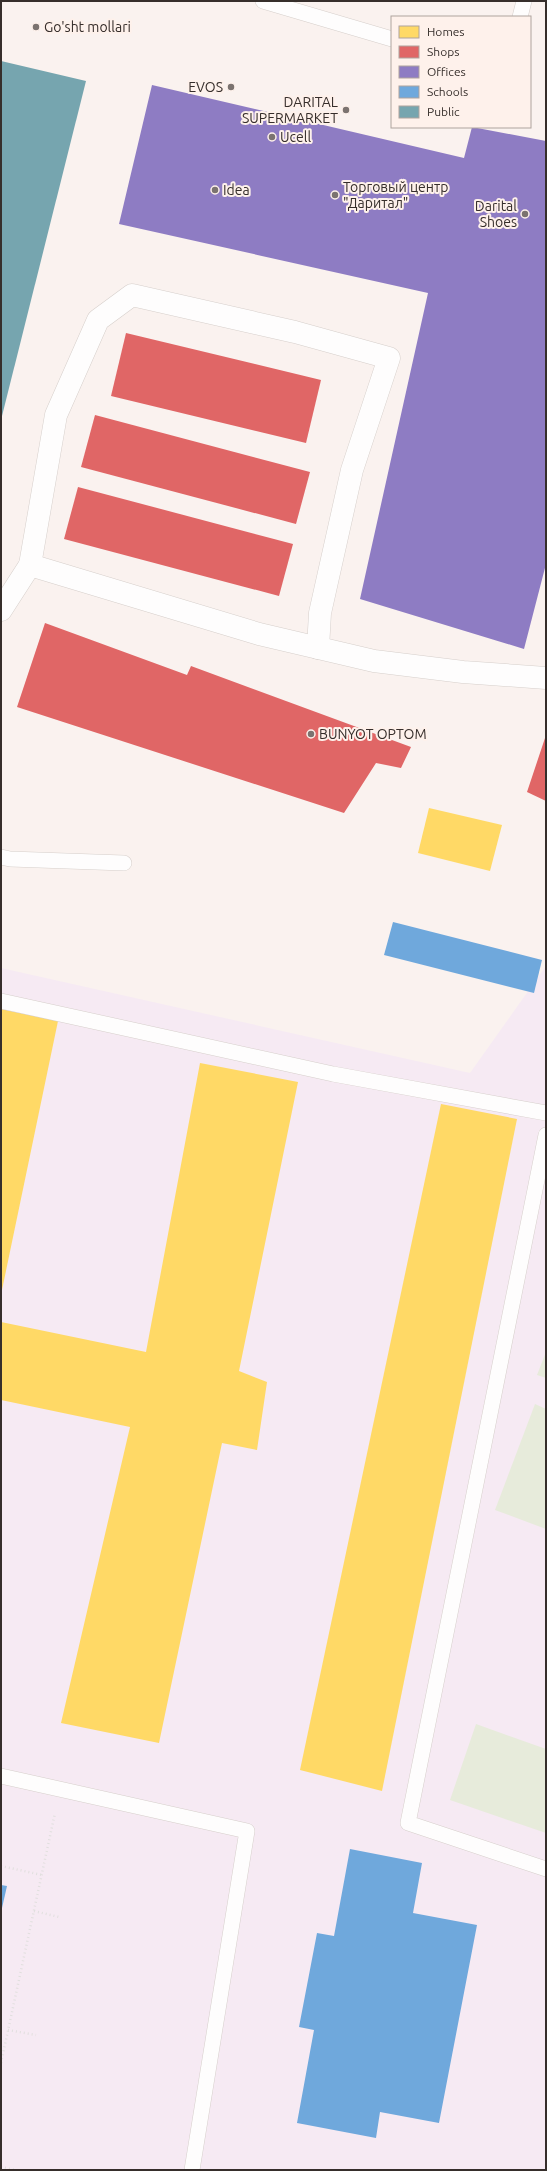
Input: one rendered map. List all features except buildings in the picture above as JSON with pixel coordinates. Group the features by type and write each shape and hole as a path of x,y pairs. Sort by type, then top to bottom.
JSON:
{"street":[{"path":"1,610 30,565 56,415 98,320 132,295 295,332 389,358 352,470 320,613 318,648"},
{"path":"30,565 259,634 374,661 463,672 546,678"}],"lane":[{"path":"263,1 391,39"},
{"path":"520,16 524,1"},
{"path":"1,857 10,859 124,863"},
{"path":"1,1001 333,1074 546,1113"},
{"path":"546,1135 408,1823 546,1868"},
{"path":"1,1776 247,1831 192,2170"}],"path":[{"path":"1,2063 60,1789"},
{"path":"1,1866 42,1875"},
{"path":"34,1912 59,1917"},
{"path":"8,2030 36,2035"},
{"path":"1,2167 14,2170"}],"shaded area":[{"path":"546,966 546,2170 1,2170 1,968 470,1073"}],"green space":[{"path":"546,1352 546,1378 537,1375"},
{"path":"535,1404 546,1409 546,1529 495,1510"},
{"path":"476,1724 546,1749 546,1833 450,1800"}],"place":[{"name":"Go'sht mollari","path":"36,27"},
{"name":"EVOS","path":"231,87"},
{"name":"DARITAL SUPERMARKET","path":"346,110"},
{"name":"Ucell","path":"272,137"},
{"name":"Idea","path":"215,190"},
{"name":"Торговый центр \"Даритал\"","path":"335,195"},
{"name":"Darital Shoes","path":"525,214"},
{"name":"BUNYOT OPTOM","path":"311,734"}]}
